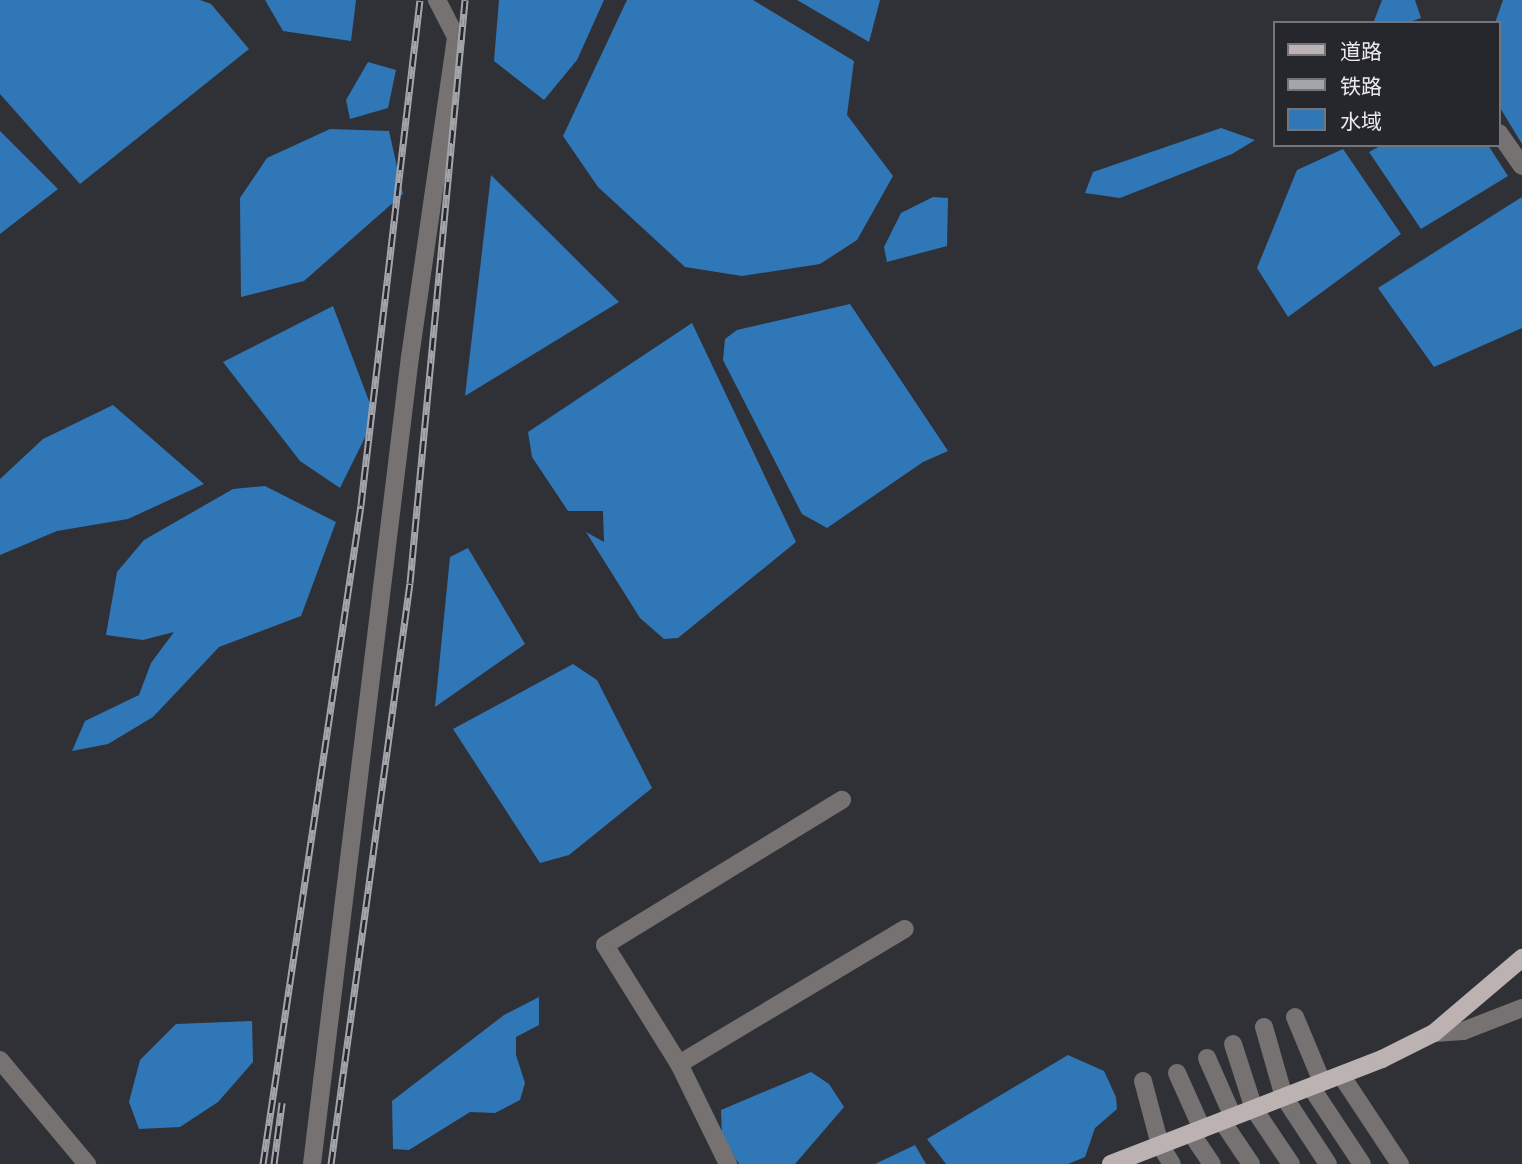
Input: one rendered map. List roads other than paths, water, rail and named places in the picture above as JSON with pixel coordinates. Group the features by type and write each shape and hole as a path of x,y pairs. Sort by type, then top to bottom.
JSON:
{"main road":[{"path":"1111,1164 1341,1075 1434,1033 1522,958"}],"street":[{"path":"313,1164 408,370 456,37 437,0"},
{"path":"1501,136 1522,166"},
{"path":"728,1164 679,1063 605,944 842,800"},
{"path":"679,1063 905,929"},
{"path":"1434,1033 1463,1031 1522,1008"},
{"path":"1295,1017 1316,1084 1362,1164"},
{"path":"1264,1027 1284,1097 1328,1164"},
{"path":"1233,1044 1254,1109 1291,1164"},
{"path":"1207,1058 1228,1119 1251,1164"},
{"path":"0,1060 88,1164"},
{"path":"1177,1073 1197,1131 1212,1164"},
{"path":"1341,1075 1400,1164"},
{"path":"1143,1081 1160,1145 1172,1164"}],"water":[{"path":"0,0 200,0 211,4 249,49 80,184 0,94"},
{"path":"265,0 356,0 351,41 283,31"},
{"path":"499,0 604,0 577,60 544,100 494,61"},
{"path":"627,0 753,0 854,61 847,115 893,176 857,240 820,264 742,276 685,267 598,187 563,136"},
{"path":"797,0 880,0 869,42"},
{"path":"1382,0 1415,0 1421,18 1413,21 1374,21"},
{"path":"1503,0 1522,0 1522,144 1501,109 1501,21 1496,21"},
{"path":"368,62 396,70 388,108 350,119 346,100"},
{"path":"1221,128 1255,140 1232,154 1120,198 1085,193 1093,172"},
{"path":"330,129 389,131 403,194 304,281 241,297 240,198 267,158"},
{"path":"0,131 58,189 0,234"},
{"path":"1378,147 1489,147 1508,176 1421,229 1369,152"},
{"path":"1343,149 1401,234 1288,317 1257,268 1297,170"},
{"path":"491,175 619,302 465,396"},
{"path":"933,197 948,198 947,246 887,262 884,247 901,213"},
{"path":"1522,197 1522,328 1434,367 1378,288"},
{"path":"850,304 948,451 923,462 827,528 802,514 723,360 725,339 737,330"},
{"path":"333,306 375,417 340,488 300,461 223,362"},
{"path":"692,323 796,542 678,638 664,639 640,618 586,532 604,542 603,511 568,511 532,457 528,432"},
{"path":"113,405 204,484 128,519 57,531 0,555 0,479 43,439"},
{"path":"265,486 336,522 301,616 219,647 153,717 108,744 72,751 85,721 139,695 151,663 174,632 143,640 106,635 117,572 144,540 233,489"},
{"path":"468,548 525,644 435,707 450,557"},
{"path":"573,664 597,680 652,788 569,855 540,863 453,729"},
{"path":"539,997 539,1025 516,1037 516,1055 525,1083 520,1100 495,1113 470,1112 409,1150 393,1149 392,1101 504,1015"},
{"path":"252,1021 253,1062 218,1102 180,1127 139,1129 129,1102 140,1060 176,1024"},
{"path":"1068,1055 1104,1071 1116,1097 1117,1109 1095,1128 1085,1157 1068,1164 946,1164 927,1139"},
{"path":"811,1072 829,1084 844,1107 795,1164 739,1164 722,1138 721,1110"},
{"path":"915,1145 926,1164 875,1164"}],"railway":[{"path":"263,1164 361,505 420,0"},
{"path":"331,1164 410,583 465,0"},
{"path":"274,1164 282,1103"}]}
